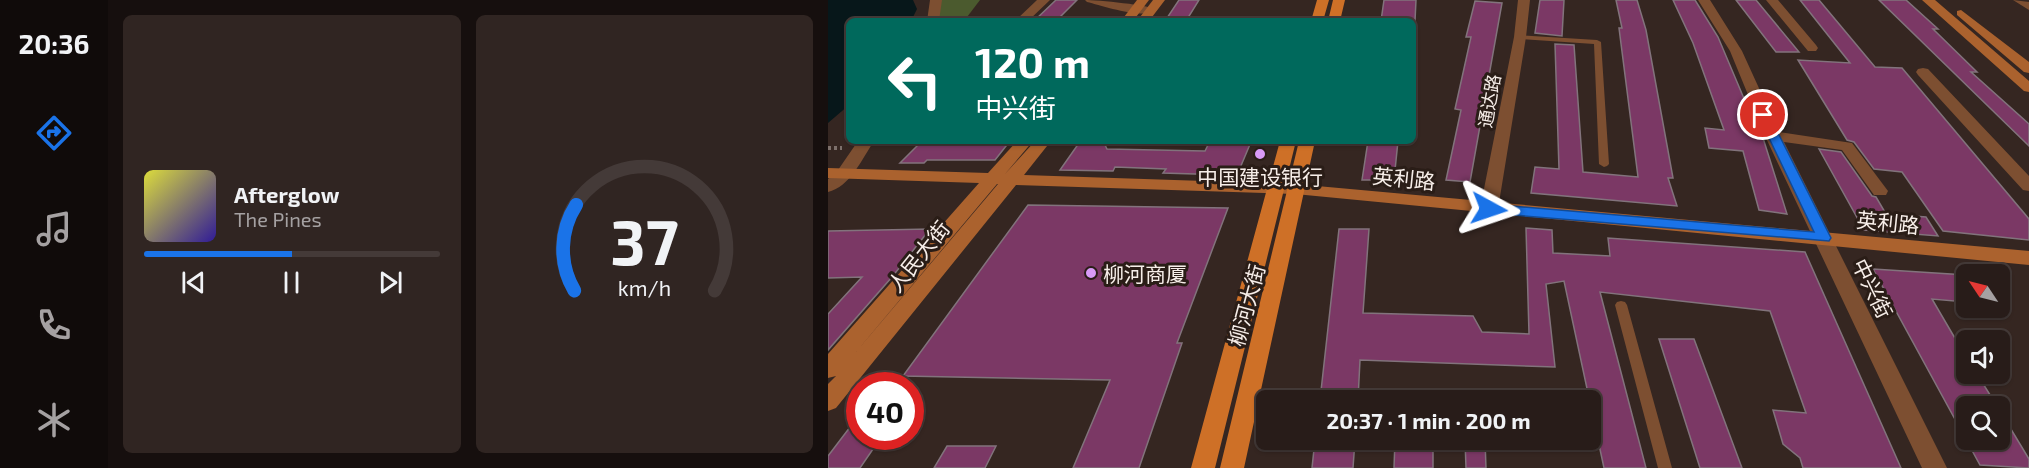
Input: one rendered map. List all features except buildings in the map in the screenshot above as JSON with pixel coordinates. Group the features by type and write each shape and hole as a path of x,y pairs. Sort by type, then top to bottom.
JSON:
{"main road":[{"path":"1318,18 1323,0"},
{"path":"1335,18 1339,0"},
{"name":"柳河大街","path":"1232,468 1286,188 1288,144"},
{"name":"柳河大街","path":"1203,468 1286,188 1306,144"}],"street":[{"path":"933,18 936,0"},
{"path":"1024,18 1044,0"},
{"path":"1145,18 1159,0"},
{"name":"通达路","path":"1489,209 1520,37 1524,0"},
{"name":"中兴街","path":"1704,0 1736,51 1773,136 1935,468"},
{"path":"1772,0 1812,48"},
{"path":"1928,0 2029,88"},
{"path":"1946,0 2026,64"},
{"path":"2019,0 2029,7"},
{"path":"1094,1 1140,5 1151,10"},
{"path":"1129,18 1140,5"},
{"path":"1923,72 2029,186"},
{"path":"1773,136 1847,146 1880,191"},
{"path":"828,187 836,173 863,144"},
{"name":"人民大街","path":"828,401 1001,178 1023,144"},
{"name":"人民大街","path":"828,369 1001,178 1040,144"},
{"name":"英利路","path":"836,173 1286,188 1489,209 2029,258"}],"lane":[{"path":"1520,37 1597,42 1604,164"},
{"path":"1621,306 1665,468"}],"green space":[{"path":"939,0 980,0 966,18 936,18"}],"shaded area":[{"path":"828,0 913,0 917,9 912,18 846,18 846,108 828,123"}],"place":[{"name":"中国建设银行","path":"1260,154"},
{"name":"柳河商厦","path":"1091,273"}],"route":[{"path":"1489,209 1824,238 1763,115"}]}
